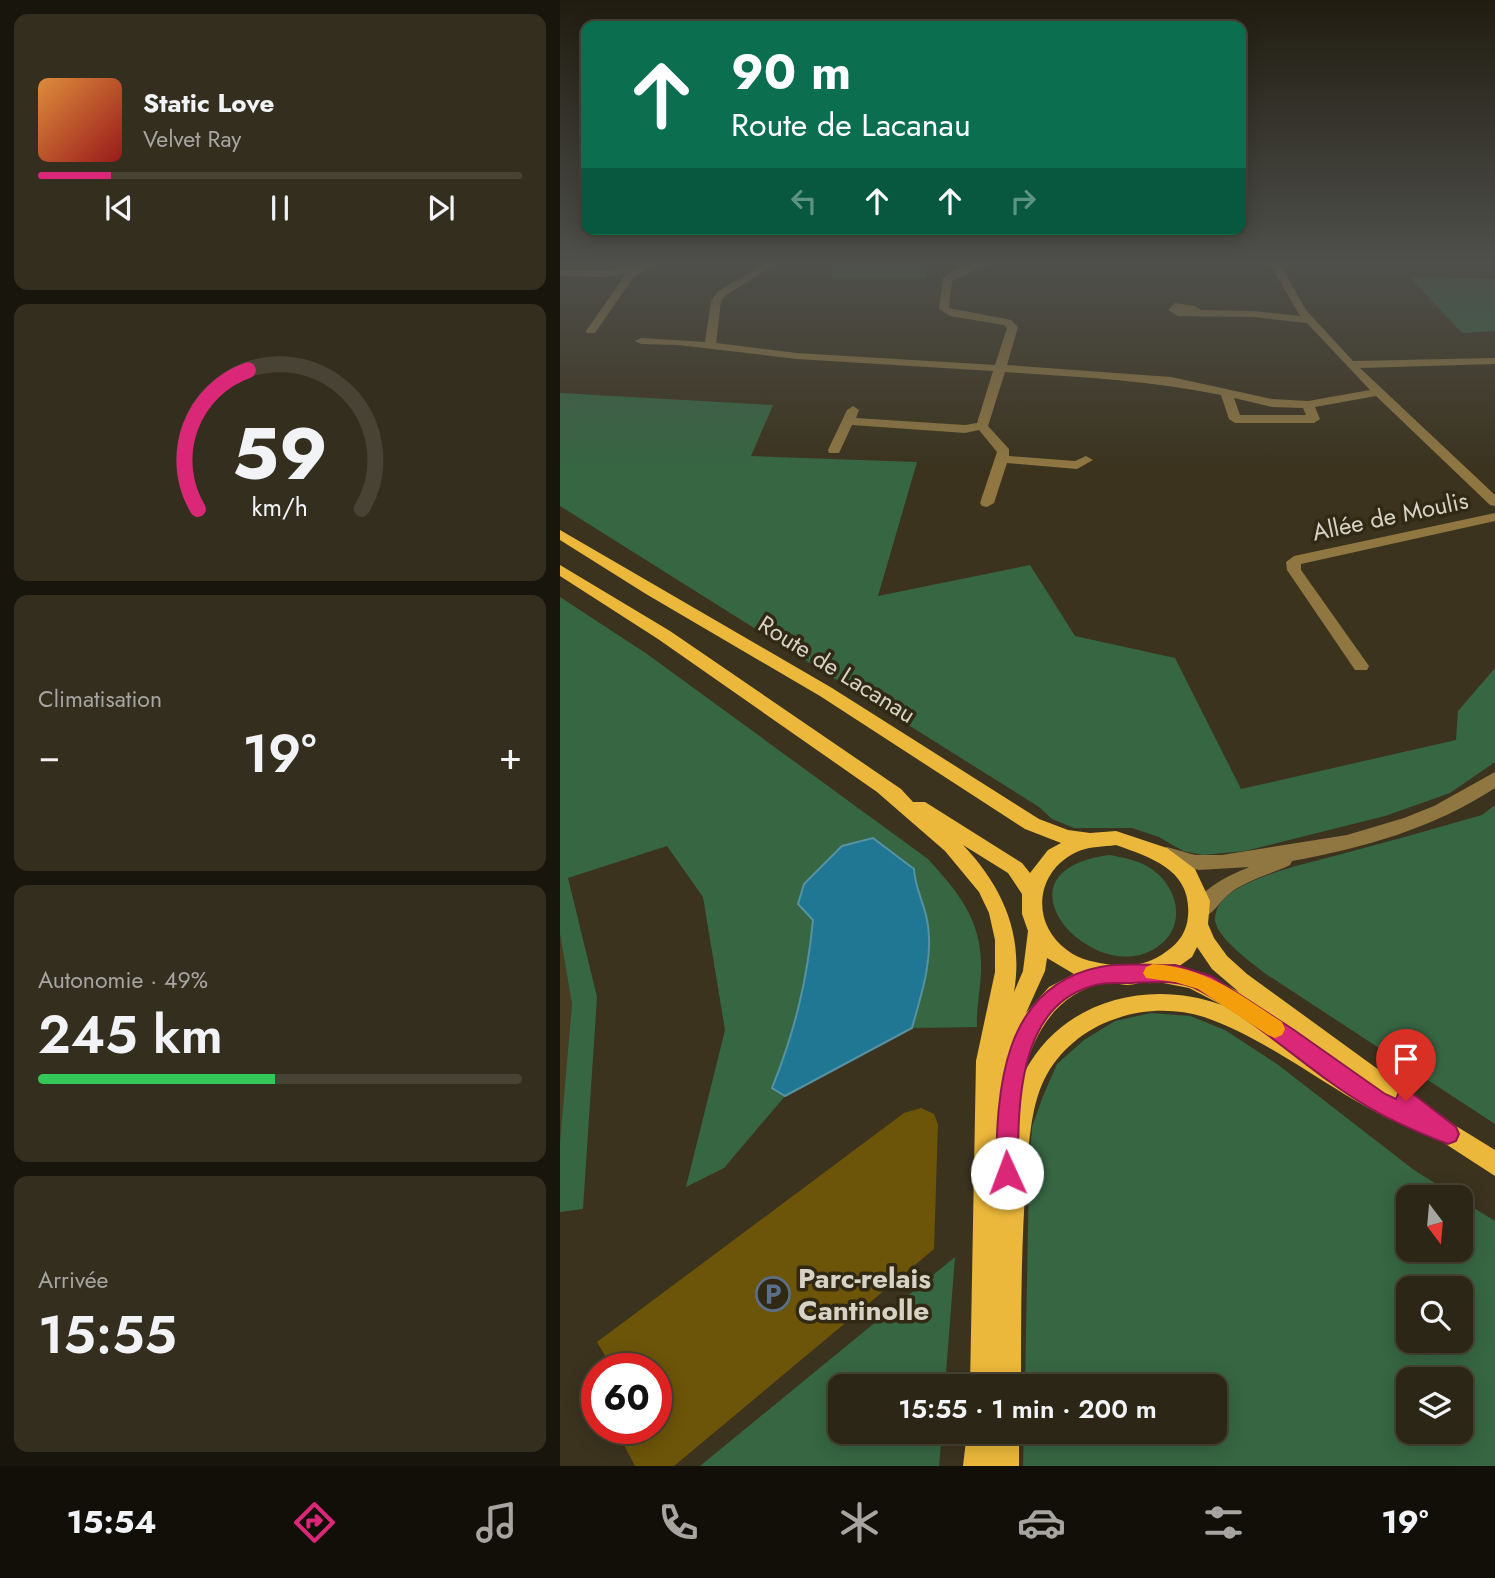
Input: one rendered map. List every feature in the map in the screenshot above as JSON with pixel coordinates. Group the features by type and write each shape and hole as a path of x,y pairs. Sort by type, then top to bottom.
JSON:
{"main road":[{"name":"Route de Lacanau","path":"560,534 651,592 826,692 1032,824 1050,832 1090,840"},
{"path":"560,569 664,635 885,789 961,852 973,865 995,902 1003,924 1007,949 1003,993 991,1032 985,1115 984,1374"},
{"path":"885,789 937,817 1002,858 1023,877 1031,891"},
{"path":"1200,918 1189,945 1172,962 1148,972 1126,976 1103,975 1076,967 1054,952 1038,933 1030,913 1031,891 1038,874 1051,859 1090,840 1116,838 1143,843 1167,855 1185,870 1197,889 1205,945 1219,963 1448,1134 1495,1164"},
{"path":"985,1115 1006,1033 1034,971 1038,933"},
{"path":"1148,972 1175,974 1204,982 1287,1036 1378,1101"},
{"path":"1007,1374 1010,1221 1005,1149 1012,1076 1027,1033 1049,1001 1069,986 1103,975"},
{"path":"1010,1221 1020,1136 1034,1077 1046,1057 1064,1037 1108,1010 1130,1004 1190,1004 1242,1022 1378,1101 1448,1134"},
{"path":"978,1466 980,1444"},
{"path":"1004,1466 1005,1444"}],"street":[{"path":"710,345 712,332"},
{"path":"982,426 1011,332"},
{"path":"1321,332 1350,365 1495,502"},
{"path":"641,341 710,345 797,356 1126,376 1225,391 1272,403 1308,405 1378,392"},
{"path":"1350,365 1495,360"},
{"path":"1225,391 1235,419 1314,419 1308,405"},
{"path":"834,450 851,416 965,429 982,426"},
{"path":"982,426 1004,452 987,503"},
{"path":"1420,430 1448,448 1495,495"},
{"path":"1003,459 1077,464 1086,460"},
{"name":"Allée de Moulis","path":"1360,666 1294,569 1293,562 1495,517"},
{"path":"1200,918 1222,888 1295,855 1419,819 1463,800 1495,779"},
{"path":"1167,855 1191,862 1216,863 1295,855"}],"shaded area":[{"path":"560,934 572,1004 560,1142"}],"green space":[{"path":"560,393 773,405 751,456 917,462 878,596 1030,565 1075,636 1175,658 1241,789 1456,740 1458,711 1495,668 1495,762 1450,793 1385,816 1245,851 1203,855 1183,851 1159,837 1132,828 1074,828 1052,819 1039,807 560,506"},
{"path":"560,597 647,654 928,859 965,905 980,946 981,970 977,1027 912,1028 929,952 927,919 914,869 798,903 813,920 799,1005 773,1087 785,1096 724,1168 686,1187 725,1030 703,897 667,846 568,878 597,997 583,1209 560,1212 560,1142 572,1004 560,934"},
{"path":"1495,805 1495,1124 1263,972 1226,940 1216,925 1215,918 1218,906 1226,897 1256,879 1482,815"},
{"path":"1110,855 1136,861 1150,868 1167,884 1175,904 1174,926 1169,935 1161,944 1136,956 1109,954 1084,943 1064,925 1053,904 1055,883 1073,866"},
{"path":"1151,1013 1190,1016 1225,1030 1277,1064 1414,1170 1438,1185 1396,1185 1396,1262 1474,1262 1474,1208 1495,1221 1495,1466 1023,1466 1024,1444 1227,1444 1227,1374 1025,1374 1032,1127 1057,1064 1084,1040 1115,1021"},
{"path":"955,1257 946,1374 828,1374 828,1444 941,1444 939,1466 700,1466"}],"water":[{"path":"873,838 914,869 927,919 928,965 912,1028 785,1096 772,1088 799,1006 807,964 813,920 798,904 804,884 842,846"}],"building":[{"name":"Parc-relais Cantinolle","path":"921,1108 934,1114 938,1124 934,1249 674,1466 635,1466 623,1444 672,1444 672,1353 603,1353 597,1342 904,1113"}],"slow traffic":[{"path":"1153,973 1175,974 1204,982 1275,1029"}],"place":[{"name":"Parc-relais Cantinolle","path":"773,1294"}],"route":[{"path":"1007,1173 1007,1108 1012,1076 1027,1033 1058,992 1082,980 1103,975 1126,976 1148,972 1175,974 1204,982 1287,1036 1378,1101 1448,1134 1406,1101"}]}
